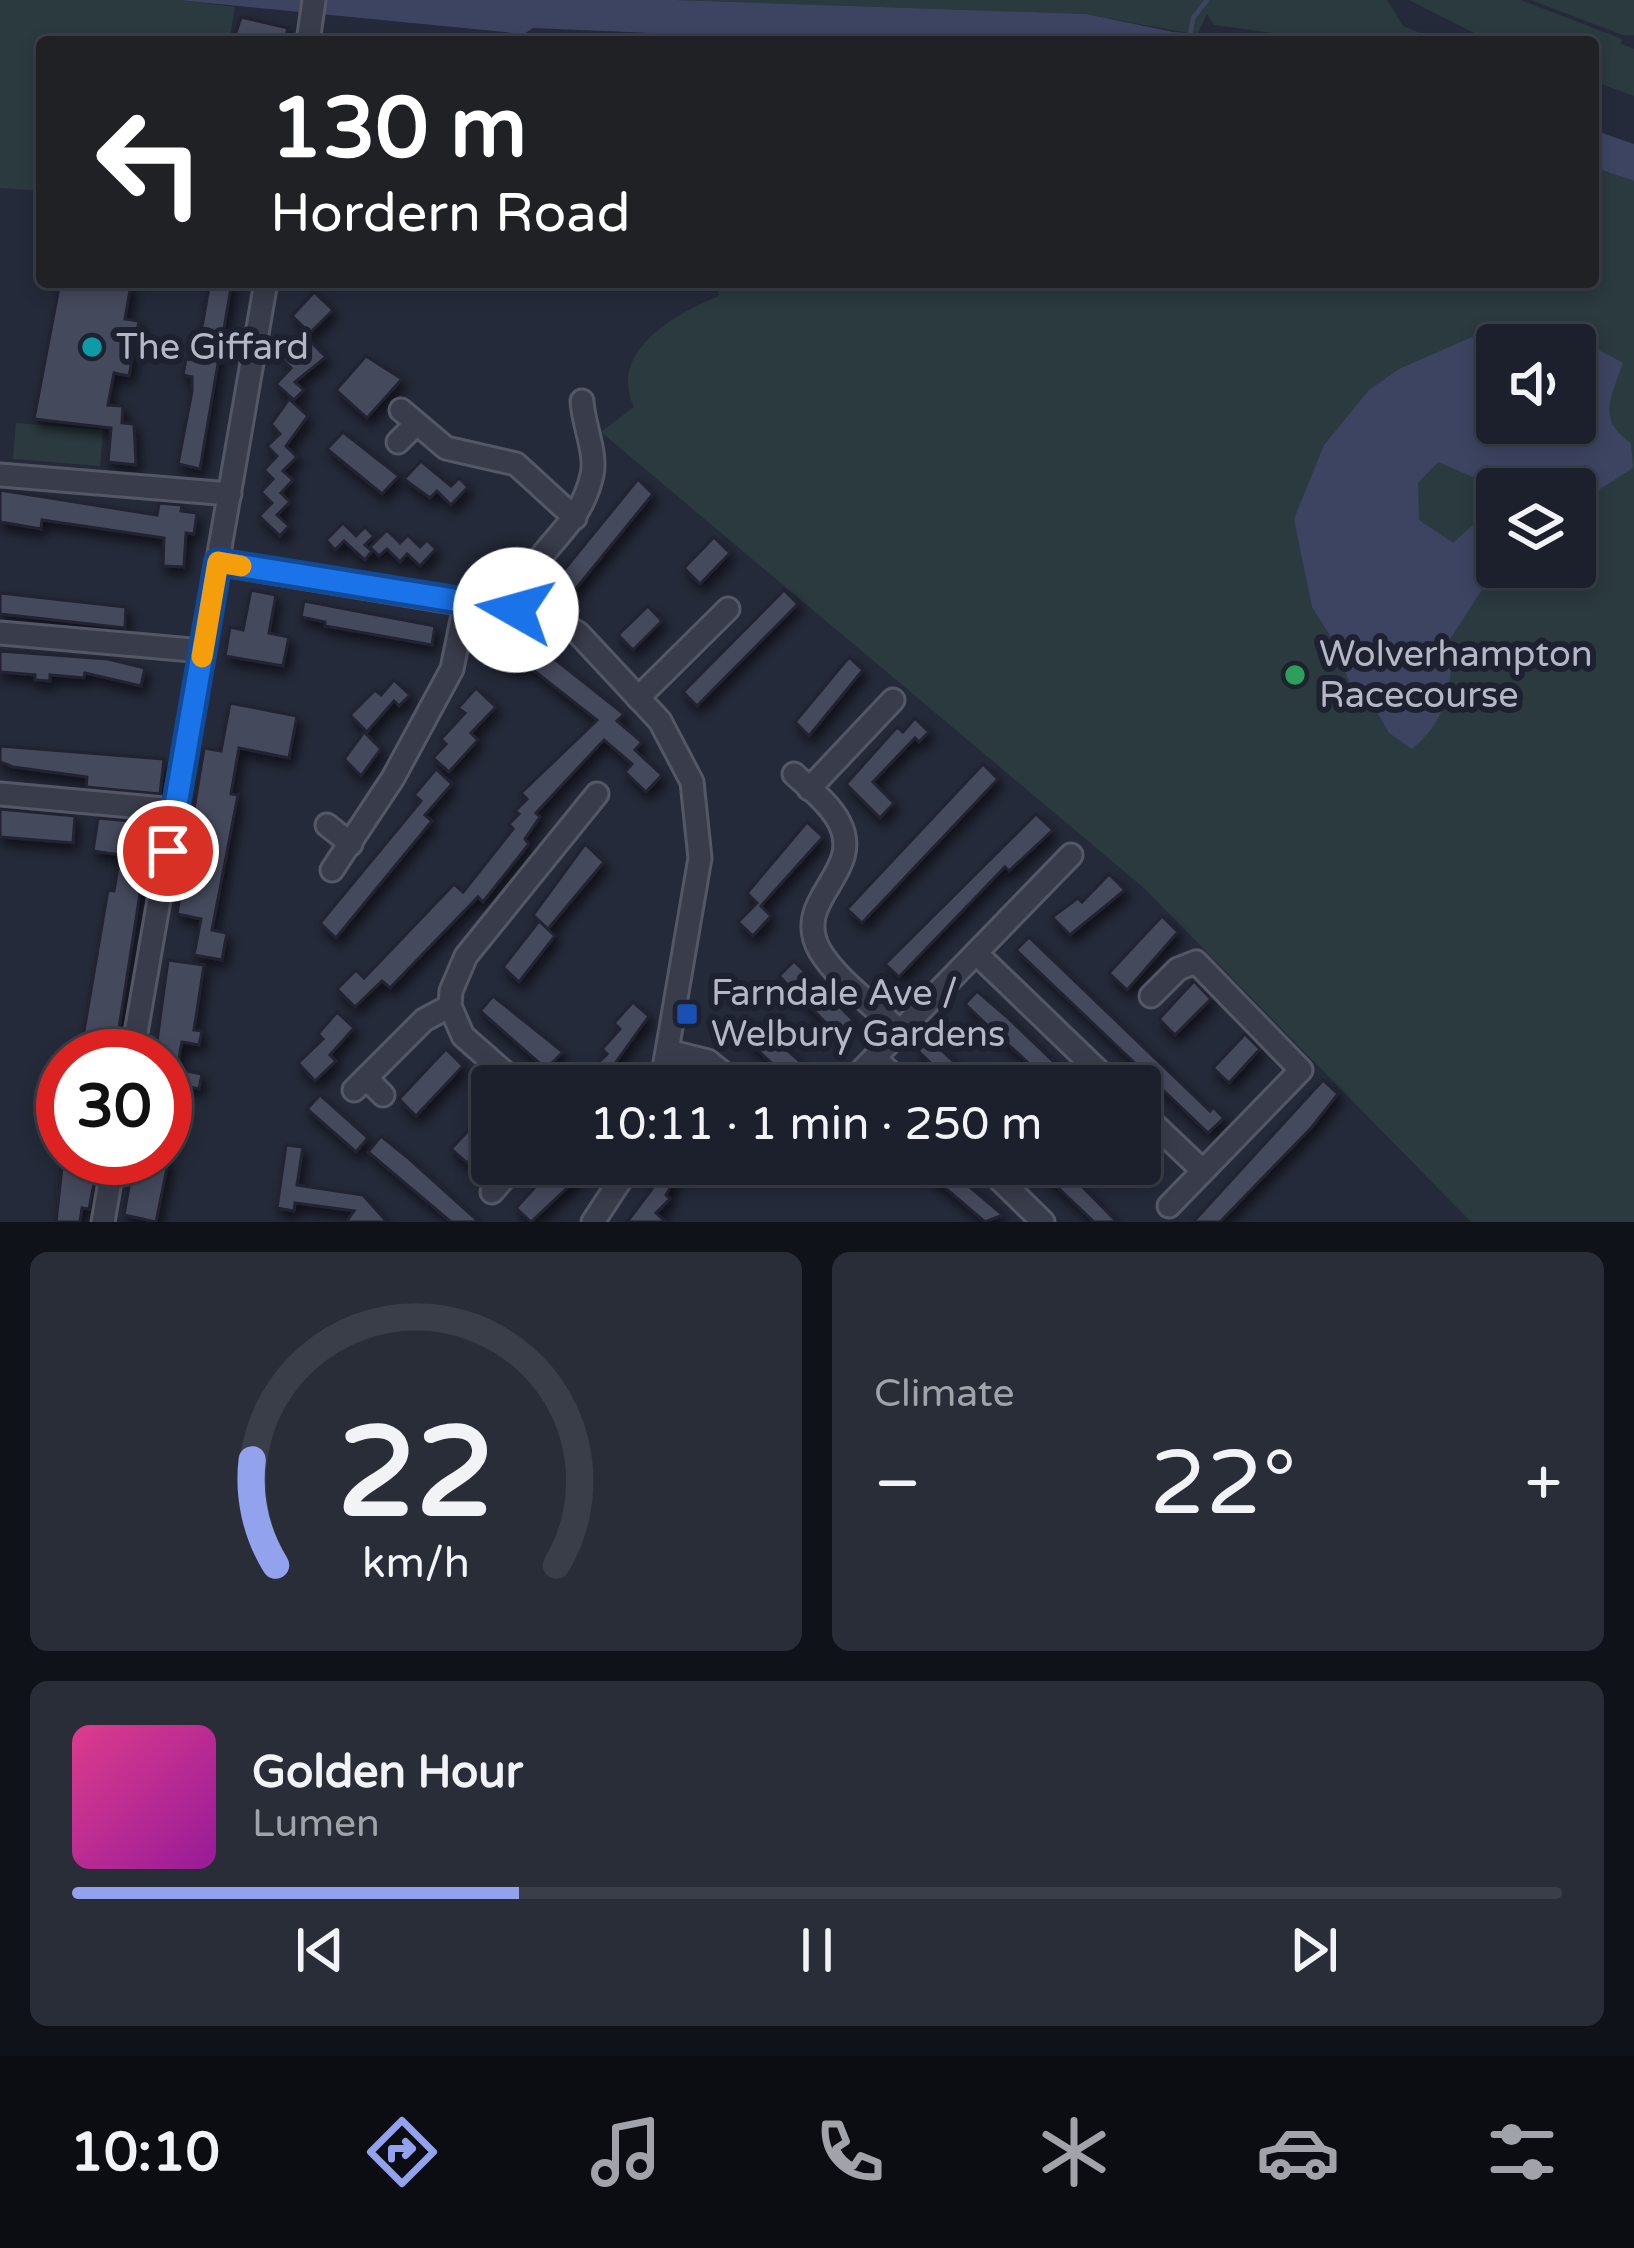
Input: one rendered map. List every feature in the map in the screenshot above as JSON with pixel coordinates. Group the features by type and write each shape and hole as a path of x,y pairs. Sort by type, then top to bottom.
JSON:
{"street":[{"path":"137,1029 265,288"},
{"path":"516,610 530,565 575,518 594,471 582,401"},
{"path":"398,442 408,417 446,448 516,464 575,518"},
{"path":"0,475 230,494"},
{"path":"218,562 516,610 578,633 638,698 681,754 699,829 700,858 665,1065"},
{"path":"332,870 452,669 465,604"},
{"path":"638,698 728,609"},
{"path":"0,633 203,651"},
{"path":"893,700 802,782 833,813 845,839 842,867 814,906 812,921 821,953 900,1032"},
{"path":"0,794 175,810"},
{"path":"496,1065 463,1036 450,1006 466,956 593,807"},
{"path":"327,825 350,844"},
{"path":"868,1065 976,953 1067,869"},
{"path":"976,953 1092,1065"},
{"path":"1151,997 1178,969 1196,962 1301,1070 1169,1207"},
{"path":"383,1095 360,1084 424,1020 450,1006"},
{"path":"668,1051 714,1065"},
{"path":"875,1058 882,1065"},
{"path":"1161,1131 1202,1170"},
{"path":"103,1222 109,1185"},
{"path":"492,1192 498,1185"},
{"path":"593,1222 615,1185"},
{"path":"1005,1185 1043,1222"}],"shaded area":[{"path":"0,0 178,0 235,7 230,36 36,36 36,191 0,188"},
{"path":"675,0 1387,0 1403,26 1428,36 1296,36 1214,25 1207,14 1197,35 1086,14"},
{"path":"1409,0 1521,0 1622,39 1621,44 1634,49 1634,96 1599,83 1599,36 1480,36"},
{"path":"1531,0 1634,0 1634,35 1623,35"},
{"name":"Wolverhampton Racecourse","path":"1599,169 1634,181 1634,1222 1471,1222 1144,888 601,432 634,407 628,387 638,352 650,337 719,296 717,288 1599,288"},
{"path":"16,423 103,430 100,466 13,459"}],"water":[{"path":"178,0 675,0 1086,14 1173,32 1223,36 723,36 533,28 524,34"},
{"path":"1599,132 1634,144 1634,181 1599,169"},
{"path":"1476,335 1476,444 1596,444 1596,349 1623,363 1609,407 1613,425 1631,443 1633,468 1596,492 1596,468 1476,468 1476,478 1438,462 1418,483 1419,520 1453,543 1476,522 1476,588 1483,588 1449,641 1451,671 1440,714 1412,749 1389,733 1372,703 1356,702 1336,645 1312,607 1294,519 1324,445 1369,390 1399,369"}],"building":[{"path":"241,17 288,28 286,36 235,36"},
{"name":"The Giffard","path":"59,288 130,288 125,319 139,321 129,376 114,373 108,405 123,406 122,423 134,424 136,465 108,462 111,428 34,419"},
{"path":"209,288 231,288 200,469 178,464 192,391 192,377 183,375 186,359 196,360"},
{"path":"314,292 333,310 310,333 292,316"},
{"path":"304,335 326,357 295,382 304,390 294,400 276,384 291,368 282,359"},
{"path":"366,356 402,379 367,418 336,390"},
{"path":"289,399 308,416 286,446 297,457 283,471 293,480 281,493 290,502 277,515 289,526 280,536 259,516 272,503 261,492 273,479 264,470 277,456 267,446 280,434 271,424"},
{"path":"343,432 399,476 382,494 327,449"},
{"path":"421,461 451,486 459,478 468,487 451,505 437,491 430,498 404,479"},
{"path":"638,479 653,494 574,591 559,576"},
{"path":"0,490 157,515 159,503 182,505 181,511 197,513 194,534 186,533 184,567 163,566 164,538 42,520 41,529 0,522"},
{"path":"343,523 356,536 365,527 374,536 365,545 372,551 365,560 344,541 335,550 326,540"},
{"path":"387,530 400,543 408,535 420,547 427,540 436,549 420,566 407,554 400,562 387,549 379,556 370,547"},
{"path":"714,537 730,553 700,584 684,568"},
{"path":"251,590 276,595 269,633 289,637 283,666 225,656 230,627 243,630"},
{"path":"784,590 798,604 697,706 683,692"},
{"path":"0,593 126,607 125,628 0,614"},
{"path":"304,601 435,626 432,645 325,626 325,622 301,617"},
{"path":"648,606 662,621 633,650 618,635"},
{"path":"504,635 538,654 542,649 624,714 617,721 642,742 635,750 662,775 646,792 625,772 632,764 604,740 536,813 540,817 525,839 529,844 483,902 478,897 390,988 382,981 355,1007 337,989 356,970 364,978 454,884 463,892 513,829 509,824 519,814 515,811 527,799 521,793 597,720 524,663 519,670 489,654"},
{"path":"0,651 108,659 145,668 141,686 85,673 84,678 50,675 50,681 35,680 35,675 0,672"},
{"path":"849,657 863,670 809,736 795,722"},
{"path":"394,680 410,695 399,706 394,701 367,732 350,715 375,690 381,695"},
{"path":"476,688 496,707 471,733 478,740 449,772 433,758 446,744 441,739 465,713 458,708"},
{"path":"230,703 297,716 289,758 239,748 231,794 238,795 212,930 227,933 222,960 194,955 201,919 177,914 204,748 221,751"},
{"path":"915,718 929,732 919,742 915,738 873,782 894,803 880,818 846,784 897,727 903,732"},
{"path":"364,732 381,749 361,776 344,759"},
{"path":"0,746 164,759 160,794 86,787 87,777 13,767 0,762"},
{"path":"983,764 998,779 862,923 847,909"},
{"path":"436,769 452,784 425,815 432,821 336,938 320,923 421,801 414,795"},
{"path":"0,809 75,816 73,843 0,837"},
{"path":"1036,814 1053,830 1009,871 1005,867 899,977 885,964"},
{"path":"98,818 151,823 119,1029 84,1029 108,890 114,891 120,855 93,851"},
{"path":"807,822 823,837 761,906 771,916 753,936 738,922 757,903 747,893"},
{"path":"585,844 604,862 548,929 533,915"},
{"path":"1109,874 1125,890 1070,935 1052,917 1078,898 1082,902"},
{"path":"1162,916 1178,932 1127,990 1109,973"},
{"path":"539,921 555,936 519,982 503,967"},
{"path":"1029,937 1210,1111 1213,1107 1224,1118 1208,1133 1161,1088 1161,1065 1137,1065 1016,950"},
{"path":"168,960 204,965 194,1030 202,1031 199,1045 192,1044 192,1029 159,1029"},
{"path":"794,961 853,1020 838,1035 779,976"},
{"path":"1194,981 1211,999 1175,1035 1159,1019"},
{"path":"977,991 1057,1065 1030,1065 965,1004"},
{"path":"493,996 563,1052 550,1065 541,1065 480,1011"},
{"path":"633,1002 649,1016 616,1062 619,1065 597,1064 607,1054 602,1049 620,1029 614,1023"},
{"path":"337,1012 354,1028 330,1055 336,1061 315,1081 298,1063 323,1039 318,1034"},
{"path":"753,1020 804,1065 774,1065 740,1034"},
{"path":"1245,1034 1260,1049 1229,1083 1213,1068"},
{"path":"930,1039 957,1065 933,1065 918,1051"},
{"path":"446,1049 463,1066 416,1116 399,1099"},
{"path":"192,1072 202,1074 199,1089 192,1087"},
{"path":"1323,1080 1338,1094 1312,1127 1220,1222 1193,1222"},
{"path":"320,1095 368,1138 356,1152 307,1109"},
{"path":"471,1128 467,1163 451,1149"},
{"path":"381,1136 479,1222 451,1222 368,1152"},
{"path":"286,1145 303,1147 297,1185 363,1195 387,1222 346,1222 354,1211 295,1203 294,1211 277,1208"},
{"path":"60,1185 94,1185 89,1209 82,1208 80,1222 56,1222"},
{"path":"129,1185 164,1185 156,1222 124,1215"},
{"path":"537,1185 570,1185 531,1222 516,1208"},
{"path":"655,1185 672,1185 666,1195 670,1199 656,1213 666,1222 627,1222"},
{"path":"942,1185 968,1185 1003,1215 985,1222"},
{"path":"1055,1185 1081,1185 1117,1222 1094,1222"}],"waterway":[{"path":"1190,36 1193,18 1207,0"}],"slow traffic":[{"path":"202,657 218,562 241,566"}],"place":[{"name":"The Giffard","path":"92,347"},
{"name":"Wolverhampton Racecourse","path":"1295,675"},
{"name":"Farndale Ave / Welbury Gardens","path":"687,1014"}],"route":[{"path":"168,851 218,562 516,610"}]}
